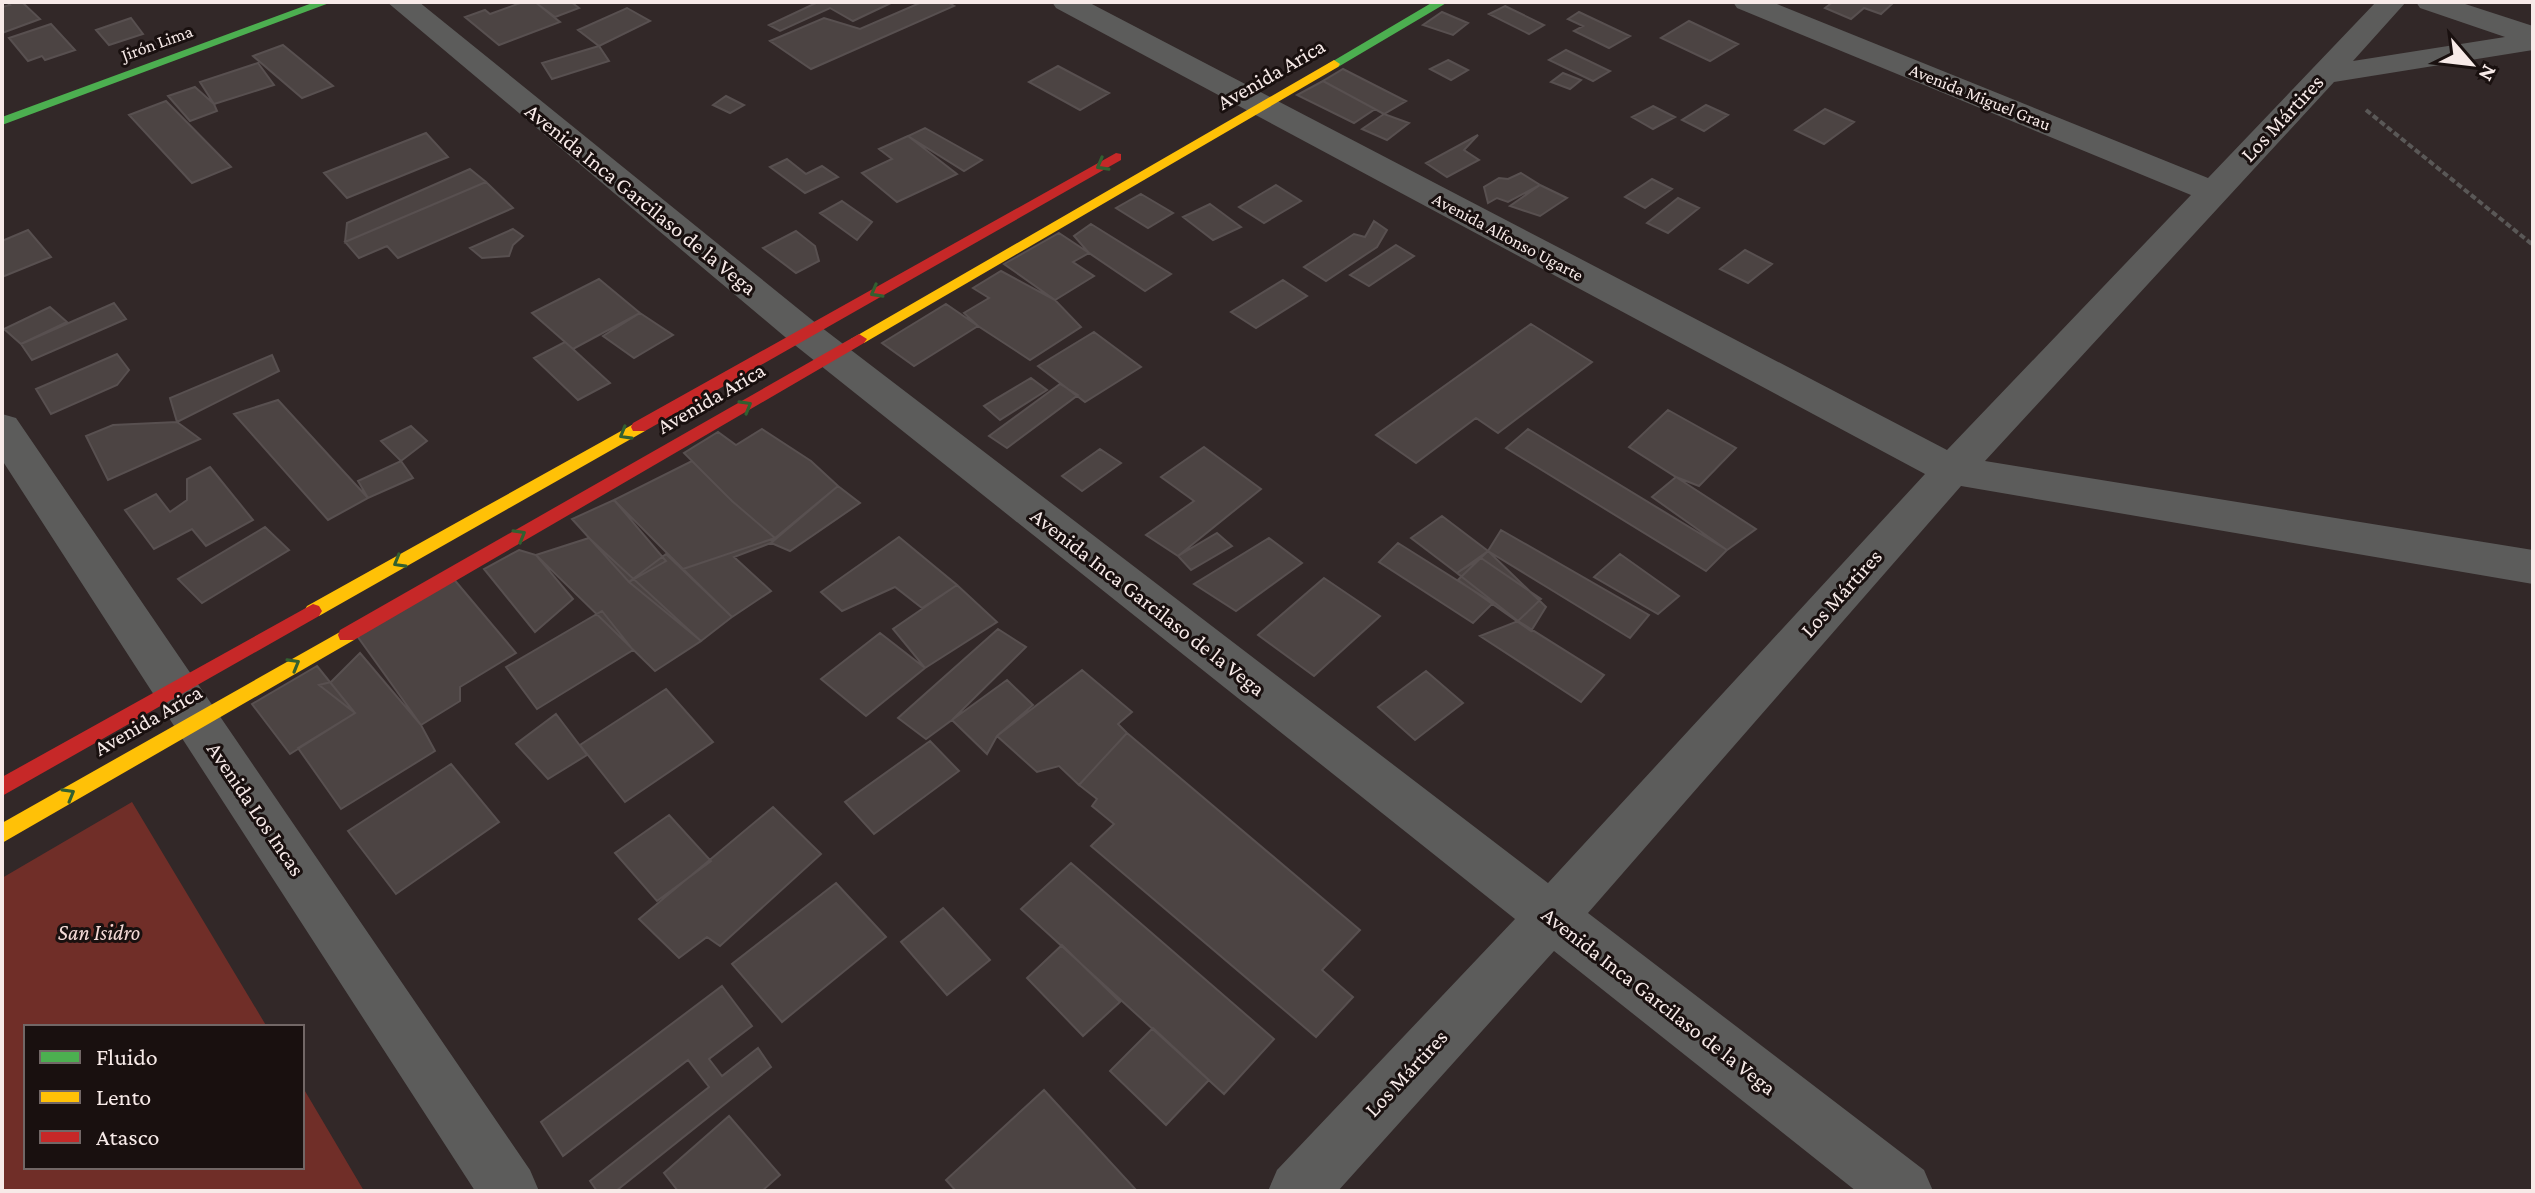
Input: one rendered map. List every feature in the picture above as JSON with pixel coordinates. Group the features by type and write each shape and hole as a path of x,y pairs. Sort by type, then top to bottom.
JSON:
{"street":[{"name":"Jirón Lima","path":"2,121 326,2"},
{"name":"Avenida Inca Garcilaso de la Vega","path":"401,2 818,344 1903,1191"},
{"name":"Avenida Alfonso Ugarte","path":"1066,2 1952,470 2533,567"},
{"name":"Avenida Arica","path":"2,787 186,704 818,344 1242,94 1442,2"},
{"name":"Avenida Miguel Grau","path":"1747,2 2213,192"},
{"name":"Los Mártires","path":"1298,1191 1551,917 1952,470 2392,2"},
{"path":"2430,2 2533,39"},
{"path":"2323,75 2533,39"},
{"name":"Avenida Arica","path":"2,834 186,704 818,344 1135,146"},
{"name":"Avenida Los Incas","path":"2,428 509,1191"}],"path":[{"path":"2323,75 2533,245"}],"green space":[{"name":"San Isidro","path":"132,802 266,1025 24,1025 24,1169 304,1169 304,1089 364,1191 2,1191 2,878"}],"building":[{"path":"7,2 22,2 40,19 2,33 2,7 10,5"},
{"path":"523,2 535,2 560,22 499,45 465,17 485,10 490,14"},
{"path":"535,2 571,2 579,8 555,17"},
{"path":"818,2 893,2 853,21 830,8 780,31 769,25"},
{"path":"922,2 947,2 954,6 811,69 770,41 824,18 860,29"},
{"path":"1833,2 1892,4 1881,14 1864,8 1851,19 1825,8"},
{"path":"1505,6 1544,25 1529,34 1489,14"},
{"path":"627,8 650,21 599,46 578,30"},
{"path":"1442,12 1468,23 1453,35 1423,25"},
{"path":"1579,12 1630,36 1609,48 1574,31 1583,26 1568,19"},
{"path":"131,18 143,34 109,45 96,30"},
{"path":"1689,21 1738,44 1710,61 1661,38"},
{"path":"51,24 75,50 45,60 42,56 28,61 9,38"},
{"path":"283,45 333,86 302,98 253,56"},
{"path":"599,46 609,61 552,79 542,63"},
{"path":"1566,50 1610,71 1593,81 1549,60"},
{"path":"1448,60 1468,70 1451,80 1430,69"},
{"path":"258,63 274,85 214,104 200,82"},
{"path":"1058,66 1109,93 1080,110 1029,82"},
{"path":"1343,69 1406,101 1384,114 1323,81"},
{"path":"1563,73 1581,80 1570,89 1551,82"},
{"path":"1323,81 1375,109 1354,123 1297,95"},
{"path":"195,87 214,104 217,111 190,121 168,96"},
{"path":"726,96 744,105 730,113 713,105"},
{"path":"166,101 231,167 192,183 129,115"},
{"path":"1706,105 1728,115 1704,131 1682,120"},
{"path":"1653,106 1675,117 1653,129 1632,117"},
{"path":"1825,109 1854,122 1824,144 1795,130"},
{"path":"1384,114 1409,123 1387,140 1362,129"},
{"path":"925,128 982,160 964,171 908,136"},
{"path":"426,133 448,157 347,198 324,173"},
{"path":"1478,135 1464,150 1479,160 1447,177 1426,163"},
{"path":"908,136 957,174 897,202 862,173 892,159 879,149"},
{"path":"787,159 806,174 822,166 838,177 805,193 770,167"},
{"path":"470,169 486,182 345,242 347,223"},
{"path":"1521,173 1540,185 1508,202 1497,198 1488,203 1484,187 1499,178 1508,179"},
{"path":"1652,179 1672,189 1645,208 1625,197"},
{"path":"486,182 513,208 398,258 387,246 359,258 345,242"},
{"path":"1276,185 1301,201 1264,223 1239,207"},
{"path":"1540,185 1567,198 1540,216 1510,206"},
{"path":"1141,194 1173,213 1148,228 1116,208"},
{"path":"1678,198 1699,208 1668,233 1647,223"},
{"path":"842,201 872,222 857,240 820,213"},
{"path":"1210,204 1241,227 1213,240 1183,217"},
{"path":"1374,221 1387,230 1377,247 1326,281 1304,267 1354,234 1365,237"},
{"path":"1091,224 1171,274 1145,291 1089,253 1074,236"},
{"path":"513,229 523,236 513,245 509,256 482,258 470,248"},
{"path":"28,230 51,257 2,277 2,241"},
{"path":"796,231 815,246 819,261 796,273 763,248"},
{"path":"1059,233 1089,253 1073,262 1094,276 1055,300 1004,264"},
{"path":"1396,245 1414,256 1369,286 1350,275"},
{"path":"1745,250 1772,264 1748,283 1720,269"},
{"path":"1001,271 1055,300 1081,327 1030,360 978,326 964,313 989,298 973,288"},
{"path":"599,279 640,313 573,349 532,313"},
{"path":"1283,280 1307,296 1256,328 1231,312"},
{"path":"114,303 126,319 32,360 21,344"},
{"path":"946,304 978,326 914,366 882,343"},
{"path":"50,307 67,322 21,344 4,329"},
{"path":"640,313 673,335 634,358 603,336"},
{"path":"1531,324 1592,362 1498,433 1476,418 1416,463 1376,435"},
{"path":"1094,332 1141,367 1085,402 1038,366"},
{"path":"565,342 610,383 578,400 534,358"},
{"path":"117,354 129,370 117,385 51,414 36,389"},
{"path":"272,355 279,371 177,422 170,398"},
{"path":"1031,378 1047,390 1000,420 984,406"},
{"path":"1060,384 1078,395 1007,448 989,436"},
{"path":"278,400 368,498 328,520 234,414"},
{"path":"1668,410 1736,448 1699,486 1676,477 1629,447"},
{"path":"177,422 200,439 108,480 86,436 113,425"},
{"path":"411,426 427,441 401,461 381,441"},
{"path":"762,429 811,461 838,486 775,538 684,453 718,432 736,445"},
{"path":"1528,429 1727,550 1706,571 1506,448"},
{"path":"1204,447 1261,489 1178,556 1146,535 1194,501 1161,477"},
{"path":"1100,449 1121,463 1082,491 1062,476"},
{"path":"401,461 413,478 368,498 358,481"},
{"path":"692,461 775,538 683,569 614,500"},
{"path":"210,467 253,520 206,546 192,529 154,549 125,510 156,494 170,512 187,500 187,479"},
{"path":"1676,477 1756,529 1727,550 1652,497"},
{"path":"838,486 860,503 790,551 771,543"},
{"path":"614,500 666,561 629,582 572,519"},
{"path":"1442,516 1488,551 1457,573 1411,538"},
{"path":"265,527 289,550 202,603 178,579"},
{"path":"1501,530 1649,615 1630,638 1488,551"},
{"path":"1217,533 1232,546 1191,570 1178,556"},
{"path":"899,537 957,585 922,608 895,587 842,611 821,592"},
{"path":"589,538 701,641 655,671 536,555"},
{"path":"775,538 771,543 734,557 771,591 732,617 683,569"},
{"path":"1269,538 1302,563 1236,611 1194,584"},
{"path":"1398,543 1493,603 1473,623 1379,562"},
{"path":"519,550 536,555 573,599 535,632 484,569"},
{"path":"1488,551 1546,607 1531,631 1458,580"},
{"path":"666,554 732,617 701,641 629,582"},
{"path":"1620,554 1679,596 1658,614 1594,577"},
{"path":"1481,558 1541,599 1518,621 1457,573"},
{"path":"452,577 516,653 460,687 460,701 421,725 355,633"},
{"path":"1324,578 1380,616 1314,676 1258,635"},
{"path":"957,585 997,622 925,668 893,629"},
{"path":"602,611 633,650 537,709 506,667"},
{"path":"1518,621 1604,675 1581,702 1480,636"},
{"path":"998,629 1026,647 952,720 926,739 898,718"},
{"path":"880,633 925,668 866,716 821,679"},
{"path":"360,653 421,725 435,751 341,809 298,748 355,713 319,685 331,682"},
{"path":"317,666 355,713 290,754 252,704"},
{"path":"1082,670 1132,712 1118,724 1127,733 1079,785 1059,766 1037,772 997,736"},
{"path":"1426,671 1463,703 1415,740 1378,707"},
{"path":"1007,680 1033,705 997,736 987,754 952,720"},
{"path":"666,689 713,742 625,802 580,745"},
{"path":"556,714 587,755 548,779 516,744"},
{"path":"1127,733 1360,930 1322,970 1353,997 1316,1037 1091,846 1114,824 1092,806 1097,799 1079,785"},
{"path":"930,741 959,771 874,834 845,802"},
{"path":"451,764 499,822 396,894 348,831"},
{"path":"773,807 821,854 720,946 707,937 679,958 639,919"},
{"path":"669,815 711,861 657,901 615,853"},
{"path":"1071,863 1274,1039 1224,1094 1021,909"},
{"path":"836,883 886,937 782,1022 732,964"},
{"path":"943,908 990,960 947,995 901,942"},
{"path":"1062,945 1120,1002 1083,1036 1027,978"},
{"path":"722,986 752,1026 709,1059 722,1076 758,1048 771,1067 616,1191 597,1191 590,1181 709,1087 688,1060 563,1156 541,1122"},
{"path":"1153,1028 1209,1080 1166,1125 1110,1071"},
{"path":"1044,1090 1137,1191 956,1191 946,1180"},
{"path":"729,1116 780,1175 762,1191 678,1191 664,1173"}],"traffic: fast":[{"path":"2,121 326,2"},
{"path":"1334,64 1442,2"}],"traffic: slow":[{"path":"859,339 1334,64"},
{"path":"313,611 639,427"},
{"path":"2,834 347,635"}],"traffic: jam":[{"path":"639,427 1116,157"},
{"path":"347,635 859,339"},
{"path":"2,787 313,611"}]}
